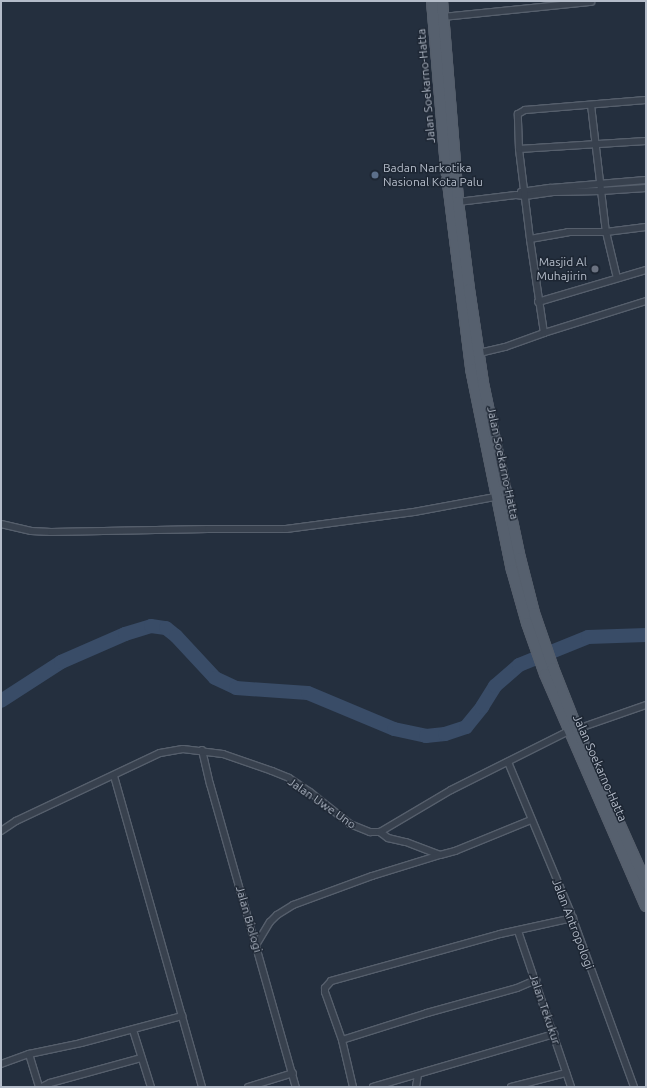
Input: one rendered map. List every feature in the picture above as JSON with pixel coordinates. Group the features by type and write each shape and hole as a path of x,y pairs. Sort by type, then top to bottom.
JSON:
{"main road":[{"name":"Jalan Soekarno-Hatta","path":"432,1 440,48 458,202 460,251 472,376 502,495"},
{"name":"Jalan Soekarno-Hatta","path":"442,1 443,17 440,48 446,167 479,353 502,495 512,570 549,671 646,906"},
{"name":"Jalan Soekarno-Hatta","path":"573,730 646,883"}],"street":[{"path":"443,17 591,2"},
{"path":"544,332 538,302 519,148 518,118 520,112 646,100"},
{"path":"591,106 594,145 606,232 618,278"},
{"path":"519,148 646,141"},
{"path":"458,202 599,184 646,180"},
{"path":"525,193 646,188"},
{"path":"530,239 568,232 606,232 646,227"},
{"path":"538,302 646,270"},
{"path":"479,353 505,347 544,332 646,301"},
{"path":"1,524 31,531 51,532 208,528 286,529 414,512 502,495"},
{"path":"380,832 451,790 573,730 646,705"},
{"name":"Jalan Uwe Uno","path":"1,831 37,811 160,753 183,749 202,750 223,754 289,778 332,808 350,824 370,832 380,832 388,838 406,842 440,855"},
{"name":"Jalan Biologi","path":"202,750 212,792 296,1087"},
{"name":"Jalan Antropologi","path":"508,762 573,918 634,1087"},
{"path":"114,776 202,1087"},
{"path":"256,945 270,922 277,915 293,905 372,876 455,851 531,820"},
{"path":"353,1087 342,1040 325,992 325,988 331,981 500,934 573,918"},
{"name":"Jalan Tekukur","path":"518,931 536,980 571,1087"},
{"path":"342,1040 427,1013 516,988 536,980"},
{"path":"1,1064 29,1054 133,1030 182,1016"},
{"path":"133,1030 151,1087"},
{"path":"373,1087 554,1034"},
{"path":"29,1054 40,1087 141,1058"},
{"path":"248,1087 293,1073"},
{"path":"511,1087 566,1073"},
{"path":"416,1087 418,1074"}],"waterway":[{"path":"1,701 61,662 125,634 151,626 166,628 176,636 215,678 236,688 308,693 394,729 426,736 445,734 466,727 482,707 495,686 519,665 588,637 646,635"}],"place":[{"name":"Badan Narkotika Nasional Kota Palu","path":"375,175"},
{"name":"Masjid Al Muhajirin","path":"595,269"}]}
